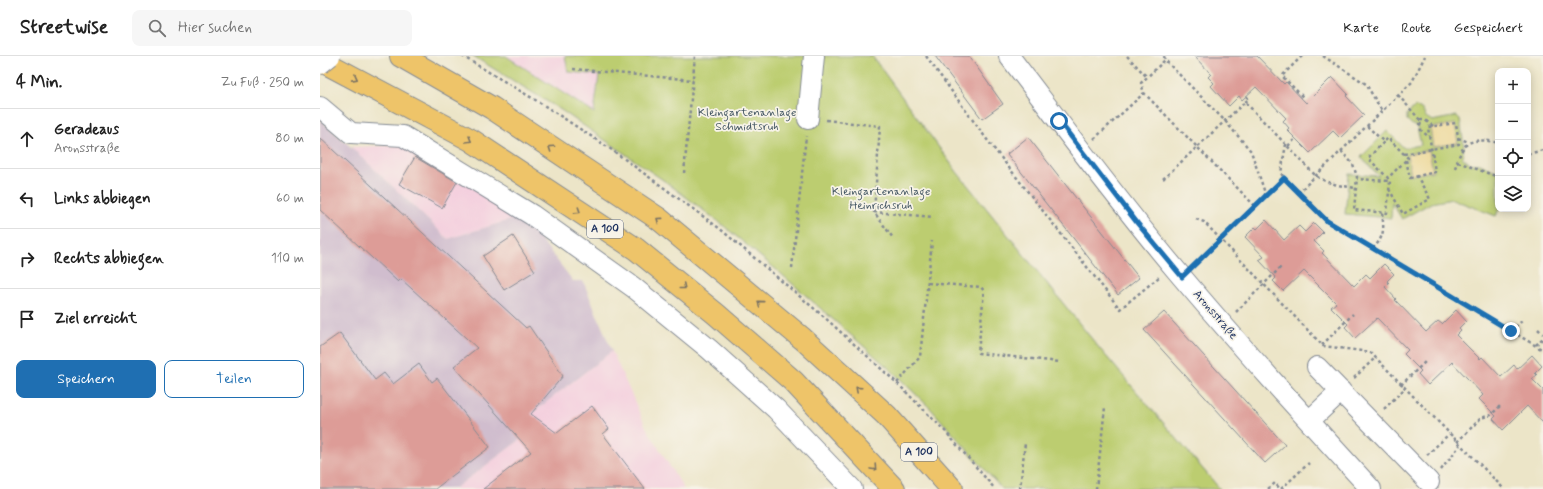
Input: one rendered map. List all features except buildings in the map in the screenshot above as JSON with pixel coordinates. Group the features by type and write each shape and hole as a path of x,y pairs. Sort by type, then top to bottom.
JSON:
{"highway":[{"name":"A 100","path":"401,56 492,108 659,219 803,339 886,415 952,489"},
{"name":"A 100","path":"320,60 471,140 636,249 716,314 793,381 894,489"}],"street":[{"path":"320,64 330,56"},
{"path":"808,119 814,56"},
{"name":"Aronsstraße","path":"1010,56 1100,176 1177,271 1249,354 1371,489"},
{"path":"320,108 350,133 403,136 532,215 633,287 710,349 776,409 852,489"},
{"path":"1317,367 1429,482"},
{"path":"1309,421 1341,391"}],"path":[{"path":"462,56 542,104 612,150 719,228 823,316 897,383 945,432 995,489"},
{"path":"684,173 695,56"},
{"path":"926,56 988,141 1120,309 1150,285 1177,271 1221,240 1284,178"},
{"path":"1127,56 1147,77"},
{"path":"1164,56 1165,60 1225,121 1252,152 1266,196"},
{"path":"1302,56 1282,76 1304,98"},
{"path":"1323,56 1366,84 1382,111"},
{"path":"1298,193 1412,82 1425,56"},
{"path":"1165,60 1141,83 1144,93 1255,206"},
{"path":"573,69 693,80"},
{"path":"1093,141 1144,93"},
{"path":"1398,95 1420,120 1421,130 1430,138"},
{"path":"1163,179 1249,99 1246,96"},
{"path":"1245,102 1316,176 1339,186 1356,188"},
{"path":"792,268 808,119 880,126 874,212 893,238"},
{"path":"1420,120 1427,121 1433,127"},
{"path":"1341,151 1353,164 1357,178 1354,210 1387,213 1390,181 1368,158 1388,138 1404,154 1408,158 1406,160 1410,178 1435,172 1431,148 1430,138 1428,128 1456,123 1459,144 1431,148 1404,154"},
{"path":"1367,126 1384,142"},
{"path":"1458,138 1470,142 1486,140 1495,142"},
{"path":"1295,139 1287,145 1281,173 1298,193 1327,221 1543,350"},
{"path":"1455,168 1462,149 1470,142"},
{"path":"1531,153 1543,150"},
{"path":"1388,178 1406,160"},
{"path":"1458,162 1495,176"},
{"path":"1389,189 1403,214 1430,199 1417,176"},
{"path":"1357,178 1390,181"},
{"path":"874,212 933,217"},
{"path":"1373,249 1381,239 1384,227 1382,212"},
{"path":"1196,219 1204,222 1323,346 1370,352 1504,489"},
{"path":"897,383 920,357 932,241"},
{"path":"1235,313 1281,268"},
{"path":"928,283 981,288 984,291 978,353 1060,362"},
{"path":"1322,344 1353,314"},
{"path":"1511,331 1524,319"},
{"path":"1538,329 1543,334"},
{"path":"1536,345 1543,338"},
{"path":"1341,391 1376,358"},
{"path":"1401,384 1426,361"},
{"path":"1371,422 1405,388"},
{"path":"1457,442 1481,418 1492,415 1501,405"},
{"path":"1096,489 1105,407"},
{"path":"1415,467 1449,434"},
{"path":"1020,489 1025,443"},
{"path":"1444,467 1460,445"},
{"path":"1268,489 1275,483 1280,489 1309,463"}],"shaded area":[{"path":"506,56 565,56 568,72 599,74 595,113"},
{"path":"320,120 351,147 448,239 520,217 529,224 573,281 583,281 612,351 531,414 543,423 454,489 320,489"},
{"path":"407,145 520,217 448,239 351,147"},
{"path":"612,351 646,427 684,489 454,489 543,423 531,414"}],"green space":[{"path":"473,56 506,56 594,113 599,75 568,72 565,56 872,56 957,172 1100,349 1220,489 1002,489 931,409 893,372 779,272 719,222 666,182 561,110"},
{"path":"1415,107 1418,107 1422,110 1426,117 1432,121 1457,116 1460,119 1464,147 1462,157 1470,164 1480,164 1495,171 1495,212 1498,212 1496,216 1452,199 1431,203 1402,219 1392,203 1391,218 1345,214 1349,174 1379,176 1361,157 1387,131 1404,148 1421,145 1417,127 1407,120 1407,114"}],"sand":[{"path":"1455,124 1458,143 1433,147 1430,128"},
{"path":"1429,150 1433,171 1411,175 1407,154"}],"route":[{"path":"1059,121 1138,224 1182,277 1284,178 1327,221 1511,331"}],"park label":[{"name":"Kleingartenanlage Schmidtsruh","path":"747,120"},
{"name":"Kleingartenanlage Heinrichsruh","path":"881,199"}]}
